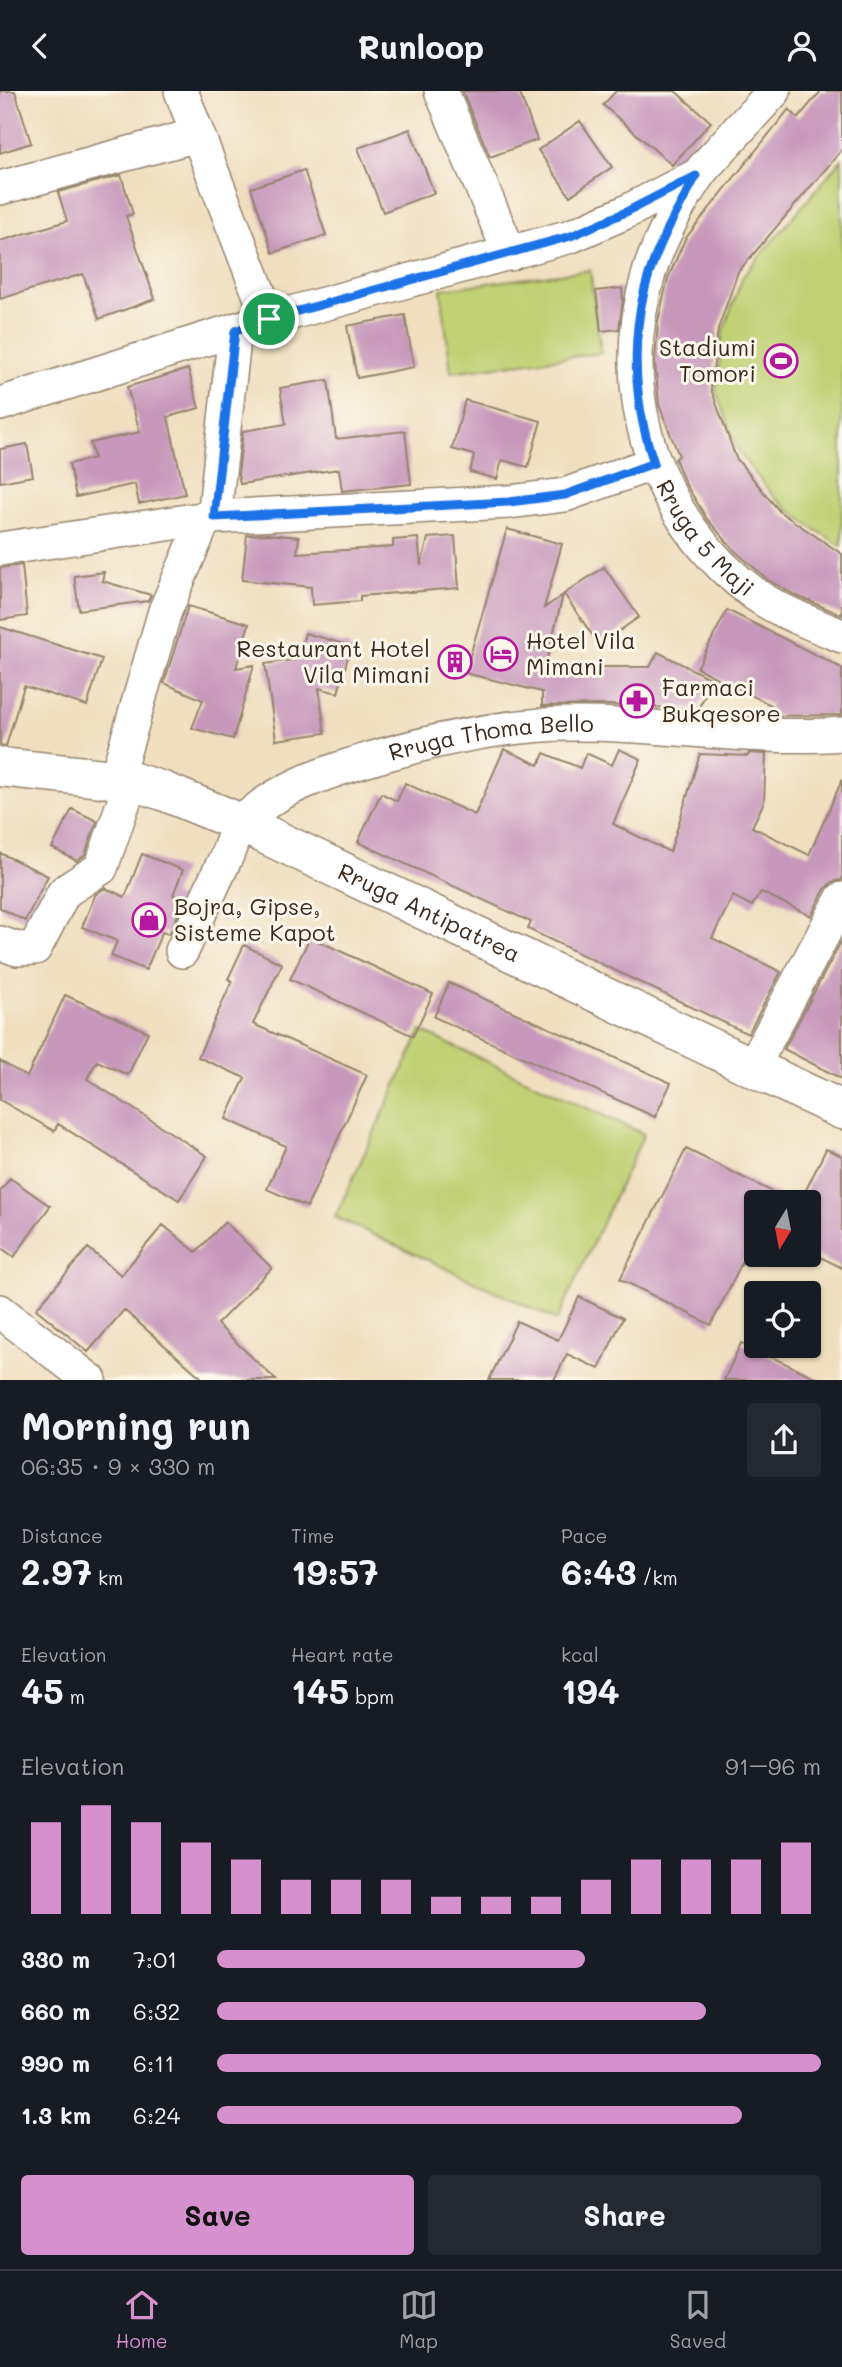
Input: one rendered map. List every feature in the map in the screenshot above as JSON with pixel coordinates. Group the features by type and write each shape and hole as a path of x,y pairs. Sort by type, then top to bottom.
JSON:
{"main road":[{"name":"Rruga Antipatrea","path":"0,767 124,780 163,791 241,823 842,1110"}],"street":[{"path":"181,91 269,319"},
{"path":"441,91 510,254"},
{"name":"Rruga 5 Maji","path":"774,91 696,176 659,246 648,274 640,314 635,352 637,394 644,435 654,463 676,509 697,540 723,569 758,596 842,636"},
{"path":"0,188 197,135"},
{"path":"0,404 269,319 571,236 626,212 696,176"},
{"path":"0,943 17,950 36,948 64,892 101,868 165,611 210,518 235,331"},
{"path":"0,549 210,518 509,502 565,495 654,463"},
{"name":"Rruga Thoma Bello","path":"241,823 297,785 327,773 378,757 507,729 572,724 783,735 842,734"},
{"path":"182,951 241,823"},
{"path":"752,1068 842,899"},
{"path":"0,1311 90,1380"}],"green space":[{"name":"Stadiumi Tomori","path":"842,159 842,546 811,527 774,497 739,453 716,391 723,331 743,276"},
{"path":"590,270 601,353 451,372 441,289"},
{"path":"421,1031 644,1134 557,1320 335,1217"}],"building":[{"path":"0,91 15,91 31,143 0,153"},
{"path":"462,91 519,91 537,140 490,157"},
{"path":"616,91 675,91 711,122 672,165 603,105"},
{"path":"821,91 842,91 842,150 738,272 718,329 711,389 736,458 780,512 842,554 842,615 768,580 735,551 707,519 685,483 675,459 679,456 659,405 655,363 658,321 668,278 685,239 789,109 798,118"},
{"path":"580,121 612,167 570,196 538,150"},
{"path":"410,129 434,193 383,212 358,148"},
{"path":"304,170 326,235 273,253 251,188"},
{"path":"121,175 133,214 126,216 155,299 99,319 83,274 0,299 0,241 67,221 58,192"},
{"path":"622,288 619,329 601,331 596,291"},
{"path":"405,315 414,367 357,378 347,326"},
{"path":"188,369 199,408 168,417 185,494 139,504 135,484 76,497 69,464 94,458 90,443 140,432 127,387"},
{"path":"328,380 336,439 405,431 411,484 342,491 339,469 240,484 238,474 243,431 286,424 280,388"},
{"path":"465,400 541,421 528,467 502,460 497,479 470,472 474,455 452,449"},
{"path":"27,444 33,476 0,482 0,449"},
{"path":"507,529 562,544 544,608 563,595 545,667 650,667 658,652 713,680 698,709 607,705 542,706 542,692 465,673"},
{"path":"247,535 299,537 297,553 393,547 393,540 418,538 421,566 428,538 455,536 459,588 360,596 360,601 312,605 311,587 242,580"},
{"path":"22,565 27,616 0,620 0,568"},
{"path":"604,567 639,617 599,645 564,594"},
{"path":"104,572 102,581 151,595 148,601 79,610 74,576"},
{"path":"188,606 249,624 236,668 254,665 233,739 192,728 203,700 164,683"},
{"path":"727,610 842,668 842,715 766,716 771,705 697,668"},
{"path":"0,627 102,659 87,706 24,686 6,746 0,745"},
{"path":"305,633 351,646 338,693 319,688 325,733 276,740 265,664 298,659"},
{"path":"504,749 539,765 544,753 580,768 586,753 612,765 619,749 641,759 613,824 670,852 700,754 766,754 764,802 752,827 809,855 842,780 842,880 832,882 825,889 811,916 761,892 752,906 733,896 712,938 781,972 748,1034 528,929 531,922 358,842 381,793 397,801 405,783 475,815"},
{"path":"72,809 97,821 85,855 77,861 52,848"},
{"path":"0,853 48,876 25,921 0,908"},
{"path":"142,854 183,870 173,895 185,900 169,934 162,932 146,970 111,956 117,941 82,927 95,895 105,888 125,897"},
{"path":"310,937 433,994 413,1036 290,979"},
{"path":"842,940 842,1079 784,1049"},
{"path":"244,945 282,964 253,1024 367,1075 307,1207 267,1189 286,1146 226,1119 245,1078 198,1057 232,981 228,979"},
{"path":"449,983 671,1083 655,1117 434,1017"},
{"path":"65,995 148,1032 128,1075 97,1061 87,1079 207,1156 179,1200 58,1124 54,1131 0,1100 0,1061 27,1077"},
{"path":"686,1149 769,1190 744,1190 744,1258 711,1325 620,1279"},
{"path":"826,1149 842,1156 842,1268 821,1258 821,1190 806,1190"},
{"path":"10,1178 50,1206 14,1257 0,1247 0,1192"},
{"path":"225,1222 272,1268 217,1324 276,1380 204,1380 124,1310 88,1352 36,1309 88,1248 121,1275 163,1225 196,1252"},
{"path":"579,1297 623,1318 599,1369 567,1354 554,1380 489,1380 517,1321 558,1340"},
{"path":"741,1343 744,1344 744,1358 773,1358 821,1380 724,1380"}],"place":[{"name":"Stadiumi Tomori","path":"781,361"},
{"name":"Hotel Vila Mimani","path":"501,654"},
{"name":"Restaurant Hotel Vila Mimani","path":"455,662"},
{"name":"Farmaci Bukqesore","path":"637,701"},
{"name":"Bojra, Gipse, Sisteme Kapot","path":"149,920"}],"route":[{"path":"696,176 659,246 648,274 640,314 635,352 637,394 644,435 654,463 565,495 509,502 335,513 214,517 235,331 269,319 571,236 626,212 696,176"}]}
